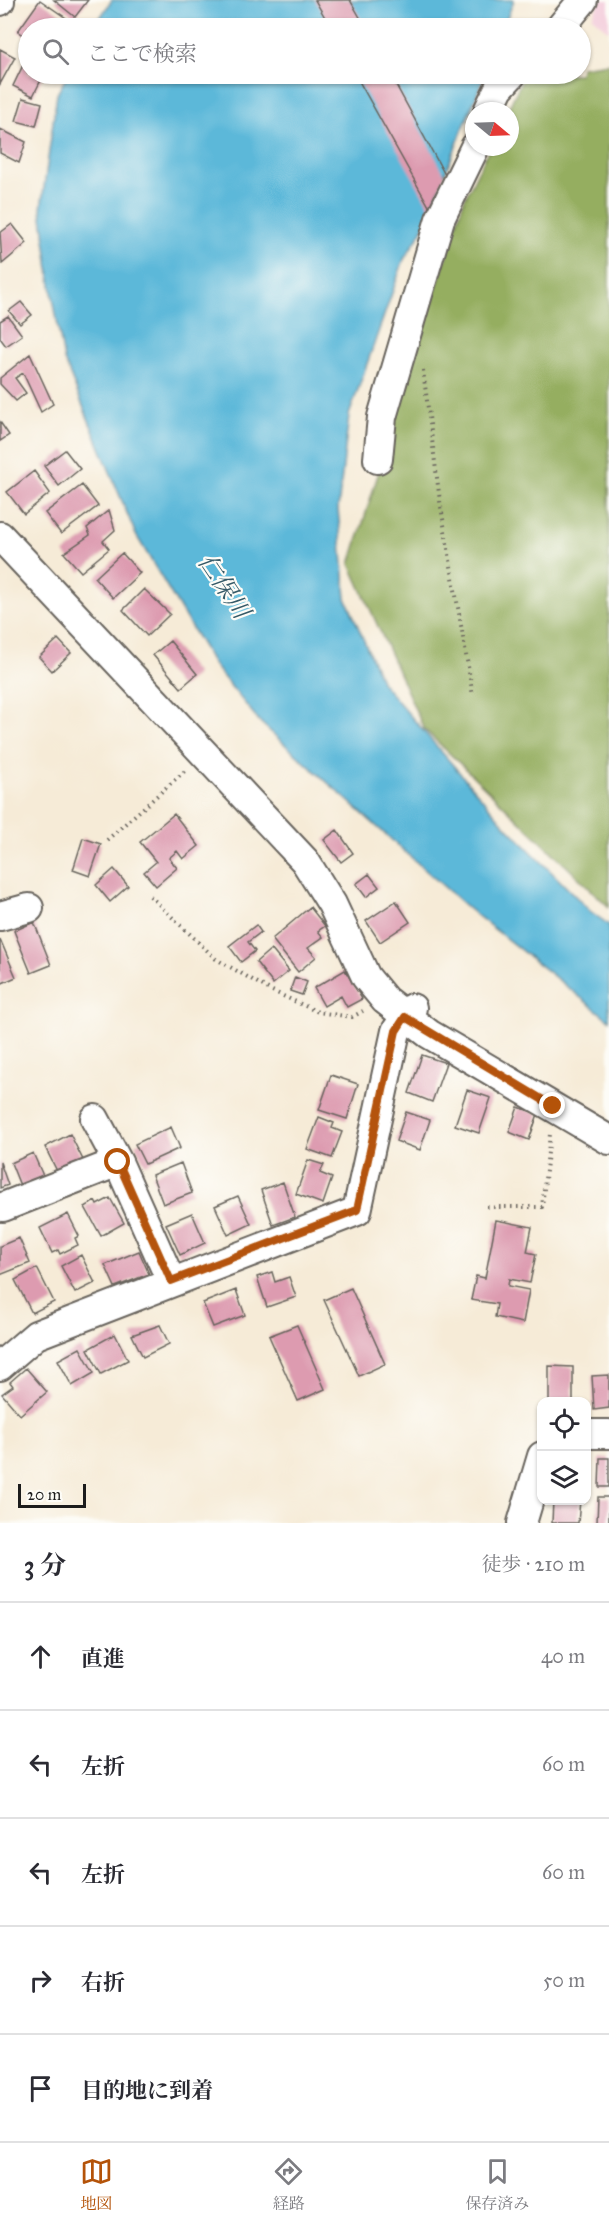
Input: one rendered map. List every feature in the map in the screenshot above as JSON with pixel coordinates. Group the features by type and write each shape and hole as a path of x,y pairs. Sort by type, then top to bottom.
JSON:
{"street":[{"path":"568,18 583,0"},
{"path":"492,102 503,84"},
{"path":"378,459 382,417 433,241 455,184 471,156"},
{"path":"0,536 306,861 332,904 366,977 400,1008 609,1140"},
{"path":"0,916 29,908"},
{"path":"0,1366 36,1335 357,1210 400,1008"},
{"path":"95,1119 118,1162 171,1281"},
{"path":"3,1207 118,1162"},
{"path":"591,1434 609,1434"},
{"path":"522,1523 537,1473"}],"path":[{"path":"418,364 424,371 440,501 473,696"},
{"path":"107,840 205,753"},
{"path":"150,896 216,959 270,990 318,1012 352,1017 400,1008"},
{"path":"487,1207 542,1207 553,1106"}],"shaded area":[{"path":"600,0 609,0 609,31 592,17"}],"green space":[{"path":"609,63 609,907 424,729 350,564 464,200 486,156 519,156 519,102 511,102 520,84 591,84 591,66"}],"water":[{"path":"112,0 514,0 507,18 100,18"},
{"name":"仁保川","path":"62,84 481,84 474,102 465,102 465,124 422,231 404,259 349,415 338,509 346,598 382,683 504,824 590,911 609,925 609,1020 469,909 261,723 215,667 136,535 64,360 41,209 57,94"}],"building":[{"path":"40,0 66,18 27,18"},
{"path":"54,0 88,0 75,17"},
{"path":"315,0 350,0 360,18 325,18"},
{"path":"0,49 15,57 0,84"},
{"path":"18,76 18,84 39,84 33,96 13,86"},
{"path":"361,84 395,84 445,175 430,208"},
{"path":"23,98 42,103 36,126 16,121"},
{"path":"0,129 26,142 19,163 0,153"},
{"path":"12,224 27,243 2,264 0,233"},
{"path":"21,302 32,315 20,324 9,311"},
{"path":"8,316 22,335 6,346 0,338 0,321"},
{"path":"30,354 53,404 41,412 23,373 15,378 26,393 16,401 0,384 0,378"},
{"path":"0,422 9,435 0,441"},
{"path":"65,450 80,469 59,486 44,466"},
{"path":"34,471 50,493 24,514 7,492"},
{"path":"82,485 98,506 61,534 45,513"},
{"path":"109,510 115,530 103,541 109,549 81,572 64,553 90,535 87,528"},
{"path":"122,553 140,573 113,598 95,578"},
{"path":"144,589 170,614 147,636 123,610"},
{"path":"58,639 71,653 52,671 39,657"},
{"path":"170,641 197,674 181,688 153,655"},
{"path":"174,814 199,846 183,859 177,851 169,858 177,868 156,886 144,872 156,862 140,842"},
{"path":"337,830 353,853 341,862 324,840"},
{"path":"83,838 101,844 90,876 73,870"},
{"path":"114,869 128,886 110,902 96,885"},
{"path":"369,874 379,887 366,897 356,884"},
{"path":"396,901 410,922 380,942 366,921"},
{"path":"310,907 325,926 318,931 323,937 308,948 316,957 298,972 272,939"},
{"path":"34,922 51,965 31,973 14,931"},
{"path":"256,925 261,932 248,942 255,951 241,962 229,946"},
{"path":"0,939 16,977 0,984"},
{"path":"271,949 289,971 273,984 256,962"},
{"path":"345,970 362,999 347,1007 341,996 324,1006 314,988"},
{"path":"295,977 307,982 302,995 290,991"},
{"path":"422,1055 446,1063 432,1102 409,1093"},
{"path":"331,1075 358,1084 347,1119 319,1110"},
{"path":"467,1090 491,1098 479,1133 455,1125"},
{"path":"518,1107 538,1114 529,1140 509,1132"},
{"path":"406,1112 430,1120 420,1150 396,1141"},
{"path":"319,1117 334,1123 332,1128 342,1132 332,1158 307,1149"},
{"path":"171,1127 180,1148 145,1164 135,1144"},
{"path":"70,1134 83,1160 58,1173 45,1147"},
{"path":"33,1153 44,1178 21,1188 11,1163"},
{"path":"308,1160 324,1165 320,1173 332,1178 323,1204 296,1194"},
{"path":"0,1162 8,1185 0,1188"},
{"path":"181,1163 192,1193 163,1204 152,1175"},
{"path":"283,1182 295,1217 273,1225 261,1190"},
{"path":"238,1196 251,1224 228,1235 215,1206"},
{"path":"110,1198 124,1223 101,1236 85,1207 95,1201 97,1205"},
{"path":"192,1213 205,1243 180,1255 166,1224"},
{"path":"68,1214 79,1236 75,1238 78,1245 60,1254 58,1250 52,1253 40,1228"},
{"path":"496,1220 532,1227 527,1252 536,1254 530,1283 509,1279 508,1286 529,1290 523,1323 495,1317 497,1304 471,1300 476,1276 485,1278"},
{"path":"19,1238 30,1263 0,1275 0,1246"},
{"path":"139,1251 149,1274 115,1287 105,1265"},
{"path":"81,1255 95,1283 75,1293 61,1266"},
{"path":"37,1268 54,1302 32,1313 15,1280"},
{"path":"272,1272 275,1282 289,1277 296,1297 267,1307 257,1277"},
{"path":"351,1288 385,1364 359,1376 324,1300"},
{"path":"236,1290 245,1315 213,1327 203,1303"},
{"path":"160,1325 169,1344 143,1357 132,1335"},
{"path":"297,1325 325,1389 298,1401 269,1336"},
{"path":"115,1334 128,1360 101,1374 88,1349"},
{"path":"80,1348 94,1373 72,1386 58,1360"},
{"path":"549,1366 573,1367 573,1397 549,1397"},
{"path":"26,1368 47,1392 20,1415 2,1394 13,1386 10,1382"},
{"path":"609,1375 609,1408 594,1410 592,1376"},
{"path":"600,1458 609,1458 609,1487 599,1487"},
{"path":"598,1497 609,1497 609,1523 597,1523"},
{"path":"553,1505 580,1505 578,1523 552,1523"}],"route":[{"path":"118,1162 171,1281 357,1210 396,1031 405,1017 429,1034 553,1106"}]}
